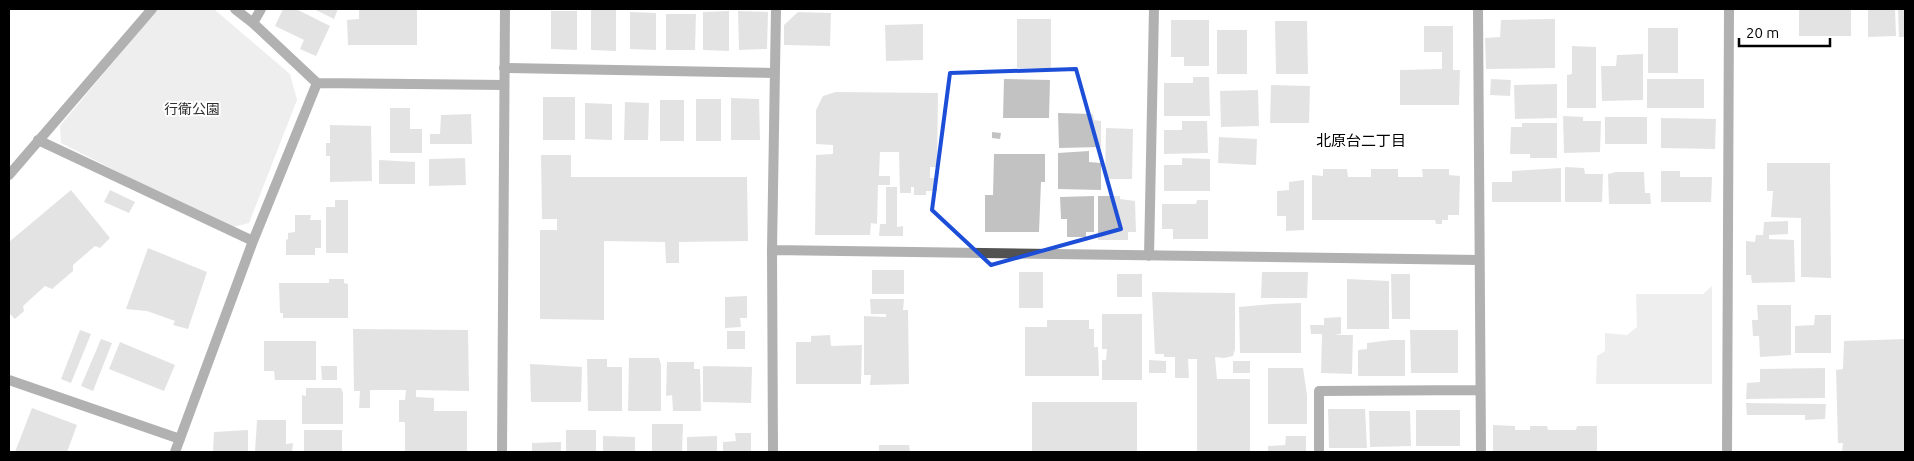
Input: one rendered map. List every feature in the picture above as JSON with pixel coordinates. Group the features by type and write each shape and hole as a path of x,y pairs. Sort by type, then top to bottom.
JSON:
{"street":[{"path":"9,175 152,9"},
{"path":"235,9 253,23 317,83 504,85"},
{"path":"253,23 261,9"},
{"path":"502,452 505,9"},
{"path":"773,452 772,250 776,9"},
{"path":"1149,256 1154,9"},
{"path":"1478,9 1481,452"},
{"path":"1727,452 1729,9"},
{"path":"504,68 775,73"},
{"path":"175,452 253,242 317,83"},
{"path":"38,140 253,242"},
{"path":"772,250 1479,260"},
{"path":"9,380 180,440"},
{"path":"1319,452 1319,392 1480,390"}],"highlighted area":[{"path":"1076,69 1121,229 991,265 932,210 950,73"}],"green space":[{"name":"行衛公園","path":"157,9 214,9 290,74 297,100 249,223 229,228 61,143 60,126"},
{"path":"1712,286 1712,384 1596,384 1597,356 1605,351 1605,333 1627,335 1637,327 1636,294 1703,294"}],"building":[{"path":"283,9 296,9 330,26 316,56 300,49 304,40 275,26"},
{"path":"314,9 338,9 334,19"},
{"path":"359,9 417,9 417,45 348,45 347,20 359,19"},
{"path":"1799,9 1851,9 1851,36 1799,36"},
{"path":"1868,9 1895,9 1896,36 1868,37"},
{"path":"1898,9 1905,9 1905,37 1899,37"},
{"path":"591,10 616,10 616,51 591,50"},
{"path":"551,11 577,11 577,50 551,49"},
{"path":"729,11 729,51 703,50 703,12"},
{"path":"738,11 768,12 767,49 739,50"},
{"path":"630,12 656,13 656,50 630,49"},
{"path":"798,12 831,13 830,46 784,45 784,25"},
{"path":"666,14 696,14 695,50 666,50"},
{"path":"1017,19 1051,19 1051,68 1017,68"},
{"path":"1555,19 1555,68 1486,69 1485,38 1500,37 1501,20"},
{"path":"1171,20 1209,20 1209,66 1184,66 1184,57 1171,57"},
{"path":"1275,21 1307,21 1308,74 1276,74"},
{"path":"923,24 923,60 886,61 885,25"},
{"path":"1424,26 1453,26 1453,70 1460,70 1459,105 1400,105 1400,70 1442,69 1442,52 1424,52"},
{"path":"1648,28 1678,28 1678,73 1648,73"},
{"path":"1217,30 1247,30 1247,74 1217,74"},
{"path":"1572,46 1596,47 1596,108 1567,108 1567,75 1572,74"},
{"path":"1643,54 1643,100 1602,101 1601,66 1616,66 1617,55"},
{"path":"1193,77 1209,77 1210,116 1164,116 1164,83 1193,83"},
{"path":"1004,79 1050,80 1049,118 1003,118"},
{"path":"1491,79 1511,80 1510,96 1490,95"},
{"path":"1647,79 1704,79 1704,108 1647,108"},
{"path":"1557,84 1557,118 1515,119 1514,85"},
{"path":"1271,85 1310,86 1309,123 1270,123"},
{"path":"1258,90 1259,126 1221,127 1220,91"},
{"path":"836,92 938,93 937,167 930,167 930,178 937,178 937,191 926,191 926,195 914,195 914,187 911,187 911,193 900,193 899,152 880,152 879,176 890,176 890,185 878,185 877,224 871,223 870,235 815,235 816,155 833,154 833,145 816,144 816,110 823,96"},
{"path":"543,97 575,97 575,140 543,140"},
{"path":"731,98 759,99 760,140 731,140"},
{"path":"696,99 721,99 721,141 696,141"},
{"path":"660,100 684,100 684,141 660,141"},
{"path":"625,102 649,103 648,140 624,140"},
{"path":"585,103 612,104 612,140 585,139"},
{"path":"390,108 410,108 410,129 422,129 422,153 390,153"},
{"path":"1058,113 1093,114 1094,120 1101,121 1101,147 1059,148"},
{"path":"471,114 472,144 430,144 430,134 440,134 441,115"},
{"path":"1563,116 1583,117 1583,121 1601,121 1600,152 1564,153"},
{"path":"1605,117 1647,117 1647,144 1605,144"},
{"path":"1661,118 1716,119 1715,149 1661,148"},
{"path":"1182,121 1207,121 1208,153 1164,154 1164,130 1182,130"},
{"path":"1522,123 1557,123 1557,158 1530,158 1530,154 1510,154 1511,127 1522,127"},
{"path":"330,125 371,126 372,181 330,182 330,156 326,156 326,143 330,143"},
{"path":"1106,128 1133,129 1132,179 1105,179"},
{"path":"992,132 1001,133 1000,139 992,138"},
{"path":"1219,137 1257,139 1256,165 1218,163"},
{"path":"1089,151 1089,162 1101,163 1101,190 1058,189 1058,153"},
{"path":"994,154 1045,154 1045,182 1041,182 1039,232 985,232 985,195 993,195"},
{"path":"541,155 571,155 571,177 747,177 748,241 679,242 679,263 666,263 665,242 604,241 604,320 540,319 540,230 557,230 557,219 542,219"},
{"path":"465,158 466,185 429,186 429,159"},
{"path":"1182,158 1210,159 1210,191 1164,191 1164,165 1182,165"},
{"path":"379,160 415,162 415,184 379,184"},
{"path":"1767,163 1830,163 1831,278 1801,277 1801,218 1771,217 1773,191 1767,191"},
{"path":"1565,167 1584,168 1585,174 1603,174 1602,202 1565,202"},
{"path":"1561,168 1561,202 1492,202 1492,182 1512,182 1512,171"},
{"path":"1323,169 1347,169 1348,177 1371,177 1371,169 1398,169 1398,177 1423,177 1422,169 1449,169 1449,175 1460,176 1459,215 1448,215 1448,220 1442,220 1442,224 1436,224 1435,220 1312,220 1312,175 1323,176"},
{"path":"1661,171 1680,171 1680,177 1712,177 1711,202 1661,202"},
{"path":"1616,172 1644,172 1645,193 1650,193 1651,204 1609,204 1608,174"},
{"path":"1304,180 1304,230 1286,231 1286,216 1277,216 1277,191 1289,190 1289,182"},
{"path":"886,187 897,187 897,227 903,226 903,236 879,236 880,224 886,224"},
{"path":"71,190 110,238 100,248 95,246 73,265 73,271 52,289 45,286 23,306 24,311 15,319 9,313 9,242"},
{"path":"110,190 135,202 129,213 104,202"},
{"path":"1094,196 1094,232 1086,232 1086,237 1067,237 1067,219 1061,219 1060,197"},
{"path":"1098,196 1120,196 1120,199 1135,201 1136,232 1128,232 1128,240 1098,240"},
{"path":"335,200 348,200 348,253 326,253 326,207 335,207"},
{"path":"1197,200 1208,200 1208,239 1173,239 1173,229 1162,229 1162,204 1196,204"},
{"path":"295,215 311,215 310,220 321,220 321,248 315,248 315,255 286,255 288,233 295,232"},
{"path":"1788,221 1788,234 1769,235 1769,239 1794,240 1795,282 1752,283 1751,275 1746,275 1746,241 1755,242 1756,235 1763,235 1764,222"},
{"path":"148,248 207,272 188,329 173,325 175,321 147,311 126,309"},
{"path":"872,270 904,270 904,294 872,294"},
{"path":"1019,272 1043,272 1043,308 1019,308"},
{"path":"1262,272 1308,272 1307,298 1261,298"},
{"path":"1117,274 1142,274 1142,297 1117,297"},
{"path":"1391,274 1410,274 1410,319 1392,319"},
{"path":"329,279 344,279 344,283 348,284 348,318 283,318 283,313 280,313 279,283 329,283"},
{"path":"1347,279 1389,281 1389,329 1347,329"},
{"path":"1152,292 1235,293 1235,349 1233,356 1215,357 1217,379 1250,379 1250,452 1197,452 1197,359 1188,359 1189,378 1175,378 1175,357 1164,357 1164,354 1155,354"},
{"path":"747,296 747,318 740,318 741,327 725,328 725,297"},
{"path":"870,299 904,299 903,310 908,310 909,384 870,385 871,375 864,375 864,316 886,317 886,314 871,314"},
{"path":"1301,303 1301,353 1240,353 1239,307"},
{"path":"1757,305 1791,305 1791,355 1760,357 1759,336 1753,336 1752,320 1758,320"},
{"path":"1102,314 1142,314 1142,380 1102,380 1102,360 1106,360 1107,349 1102,349"},
{"path":"1815,315 1831,315 1831,353 1795,353 1795,326 1814,325"},
{"path":"1341,317 1341,334 1334,335 1353,335 1352,374 1321,373 1322,334 1311,334 1310,325 1324,325 1324,318"},
{"path":"1047,320 1089,320 1089,329 1094,329 1094,347 1098,347 1099,376 1025,376 1025,327 1047,327"},
{"path":"353,329 468,330 469,391 416,390 416,397 434,398 434,411 467,411 467,452 405,452 405,422 399,422 399,400 405,400 406,390 370,390 370,408 359,408 360,391 354,391"},
{"path":"80,330 91,334 71,383 61,379"},
{"path":"1410,330 1458,330 1458,373 1411,373"},
{"path":"727,331 745,331 745,349 727,349"},
{"path":"830,335 831,346 862,345 861,384 796,384 796,342 811,342 811,336"},
{"path":"101,339 112,343 93,391 81,386"},
{"path":"1905,339 1905,452 1842,452 1843,443 1838,443 1836,370 1843,369 1844,341"},
{"path":"1405,340 1405,376 1358,376 1358,350 1367,349 1367,343"},
{"path":"264,341 316,341 316,380 275,380 274,371 264,371"},
{"path":"120,342 175,365 164,391 109,369"},
{"path":"629,358 659,358 661,365 661,411 628,411"},
{"path":"587,359 607,359 607,367 622,367 622,411 588,411"},
{"path":"1149,360 1166,361 1166,373 1149,373"},
{"path":"1233,361 1250,361 1250,373 1233,373"},
{"path":"667,362 694,362 694,369 700,369 701,411 673,411 672,395 666,396"},
{"path":"530,364 582,367 581,402 531,402"},
{"path":"321,366 337,366 337,380 322,380"},
{"path":"703,366 752,367 751,403 703,402"},
{"path":"1268,368 1303,368 1307,395 1307,424 1268,424"},
{"path":"1825,368 1825,398 1746,399 1747,383 1760,382 1760,369"},
{"path":"306,388 341,388 343,393 343,424 302,424 302,395 306,396"},
{"path":"1032,402 1137,402 1137,452 1032,452"},
{"path":"1746,403 1826,404 1825,419 1805,420 1805,415 1747,415"},
{"path":"32,408 77,425 67,452 15,452"},
{"path":"1328,409 1365,409 1367,448 1329,448"},
{"path":"1416,410 1460,410 1460,446 1416,446"},
{"path":"1369,411 1410,411 1411,446 1370,447"},
{"path":"257,420 286,420 286,444 293,443 292,452 255,452"},
{"path":"652,424 683,424 682,452 652,452"},
{"path":"1493,425 1515,426 1515,430 1530,430 1530,426 1547,426 1548,430 1576,430 1577,426 1597,426 1597,452 1493,452"},
{"path":"248,430 248,452 213,452 214,432"},
{"path":"304,430 342,430 342,452 304,452"},
{"path":"566,430 596,430 596,452 566,452"},
{"path":"735,433 751,433 751,452 723,452 723,442 736,441"},
{"path":"603,436 635,437 635,452 603,452"},
{"path":"717,436 717,452 687,452 687,437"},
{"path":"1286,436 1306,436 1306,452 1268,452 1268,446 1285,445"},
{"path":"561,442 561,452 532,452 532,443"},
{"path":"879,445 909,445 910,452 879,452"}],"district":[{"name":"北原台二丁目","path":"1361,140"}]}
